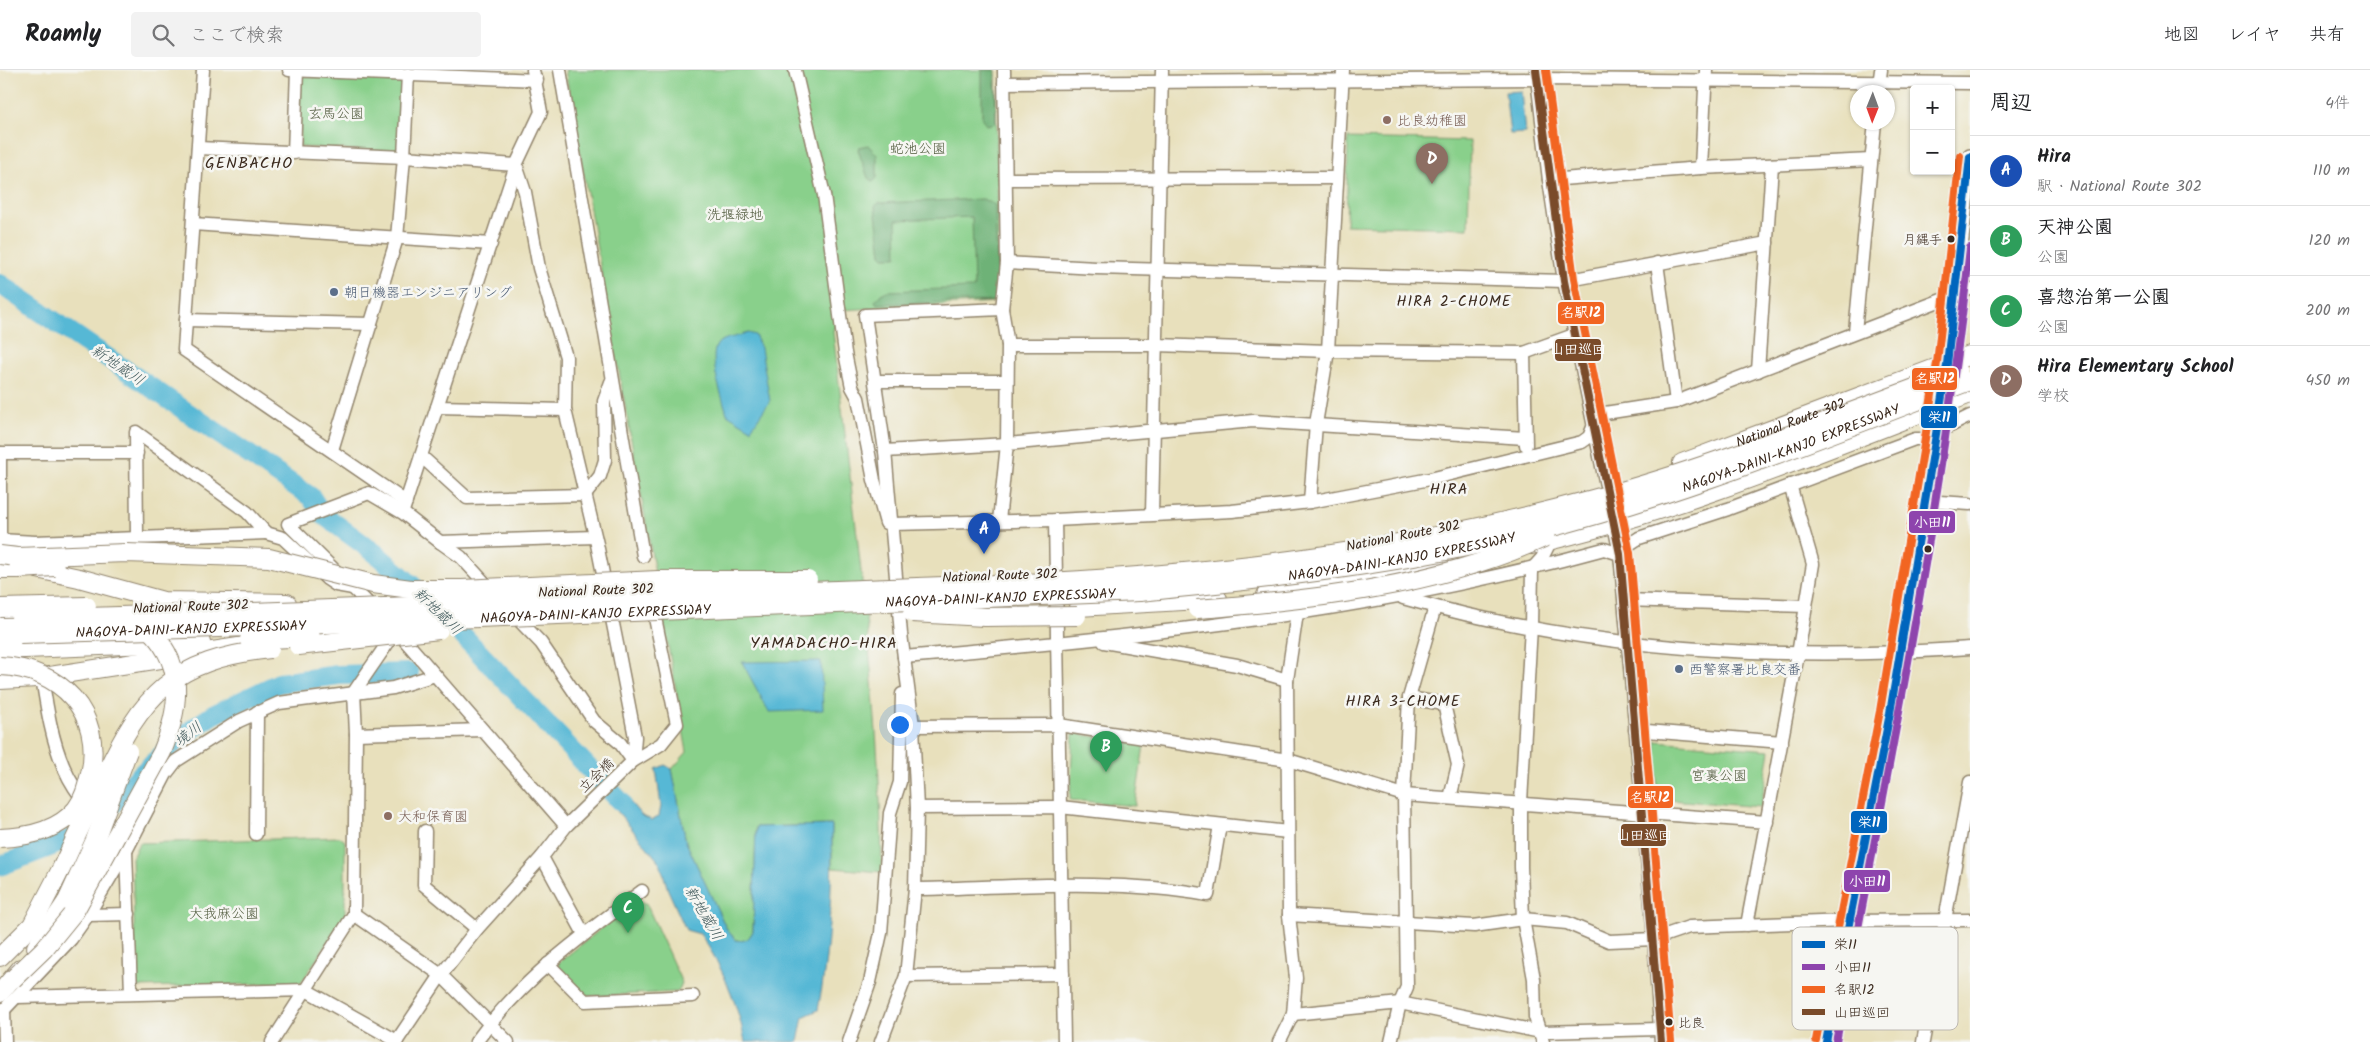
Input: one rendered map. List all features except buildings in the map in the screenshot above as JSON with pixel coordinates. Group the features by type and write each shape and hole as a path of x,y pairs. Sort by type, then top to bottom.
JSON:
{"highway":[{"name":"National Route 302","path":"0,614 1079,572 1203,565 1361,543 1478,520 1607,487 1753,438 1970,355"},
{"name":"NAGOYA-DAINI-KANJO EXPRESSWAY","path":"0,620 1147,577 1264,565 1408,543 1567,506 1666,477 1970,367"},
{"name":"NAGOYA-DAINI-KANJO EXPRESSWAY","path":"0,635 1140,592 1260,581 1338,570 1457,549 1534,532 1592,516 1709,478 1970,381"},
{"path":"1078,612 1318,588 1551,540 1614,523 1705,494 1970,394"},
{"path":"0,650 250,643 362,634 912,613 985,617 1197,609 1294,600 1424,577 1500,556 1592,516"},
{"path":"0,544 17,557 126,553 277,559 373,584 411,589 462,589 658,580 774,579 894,586"},
{"path":"0,568 125,563 190,556"},
{"path":"0,562 62,574 163,601 248,603"},
{"path":"0,608 85,606 102,607 124,614 146,627 165,648 170,658 177,688 175,714 162,752 92,883 60,930 13,979"},
{"path":"0,957 26,933 43,908 130,726 151,698 166,684 198,666 225,656 551,615"},
{"path":"0,680 42,677 250,643"},
{"path":"0,666 36,671 58,683 73,697 85,716 92,736 94,758 87,789 77,808 63,820 45,830 24,836 0,838"},
{"path":"8,995 13,979 67,901 95,840 129,749 147,713 168,687 198,666"}],"main road":[{"path":"1847,927 1890,713 1898,653 1941,405 1970,157"}],"street":[{"path":"203,70 184,350 332,450 404,508 440,542 461,557 541,643 594,720 620,743 631,763"},
{"path":"289,70 408,74 535,75 541,112 516,165 404,508"},
{"path":"294,152 297,70"},
{"path":"560,70 643,556"},
{"path":"795,70 824,195 845,354 852,387 858,398 874,480 884,519 893,530"},
{"path":"999,521 1006,444 1008,345 1002,309 1007,262 1004,70"},
{"path":"1879,85 1881,70"},
{"path":"332,450 397,238 408,74"},
{"path":"1004,83 1162,76 1536,74 1705,76 1850,86"},
{"path":"1294,1014 1400,1003 1542,1037 1660,1036 1654,939 1620,554 1564,281 1536,74"},
{"path":"1310,502 1316,424 1328,351 1343,75"},
{"path":"1152,514 1162,76"},
{"path":"1701,168 1705,76"},
{"path":"1895,87 1970,83"},
{"path":"1855,332 1874,130"},
{"path":"198,148 404,156 516,165"},
{"path":"1549,180 1701,168 1871,160"},
{"path":"516,165 525,192 539,268 566,357 565,410 595,537 635,737 631,763"},
{"path":"1758,370 1772,165"},
{"path":"1006,179 1160,177 1336,178"},
{"path":"193,224 491,244"},
{"path":"1007,262 1332,276 1564,281 1768,243"},
{"path":"1657,264 1676,402"},
{"path":"1593,420 1676,402 1970,289"},
{"path":"880,1042 906,976 915,889 917,808 913,726 903,651 885,451 865,314 1002,309"},
{"path":"186,320 371,324"},
{"path":"1008,345 1157,345 1328,351 1524,353 1574,335"},
{"path":"1524,353 1528,455"},
{"path":"585,495 600,476 605,460 604,401 612,380"},
{"path":"876,381 1006,381"},
{"path":"437,407 565,410"},
{"path":"1620,554 1625,547 1639,538 1790,486 1915,439 1935,440 1970,416"},
{"path":"893,530 999,521 1232,511 1310,502 1430,479 1582,442 1589,437 1593,420"},
{"path":"885,451 1006,444 1253,421 1526,438"},
{"path":"137,537 136,432 247,512 266,533"},
{"path":"1847,464 1853,458 1866,433"},
{"path":"136,453 0,453 0,544 266,533 282,538 336,585 353,588"},
{"path":"421,456 467,498 585,495"},
{"path":"1747,925 1782,742 1813,564 1790,486"},
{"path":"404,508 369,493 288,524 396,631 566,826"},
{"path":"1705,494 1737,503 1744,502"},
{"path":"1924,501 1970,504"},
{"path":"1054,520 1064,1042"},
{"path":"440,542 595,537"},
{"path":"1542,1037 1535,1017 1534,979 1523,919 1521,802 1531,627 1532,569 1542,558 1551,540"},
{"path":"54,541 62,574"},
{"path":"903,651 1056,644 1297,613 1399,597 1532,569 1604,549 1620,554"},
{"path":"1399,597 1435,607 1531,627 1627,642 1798,654 1898,653 1970,648"},
{"path":"1625,600 1806,606"},
{"path":"1391,1042 1400,1003 1407,986 1404,795 1409,698 1435,607"},
{"name":"立会橋","path":"396,1041 441,975 477,928 542,857 566,826 631,763 661,744 676,724 654,613"},
{"path":"1279,1042 1294,1014 1296,978 1288,914 1287,680 1297,613"},
{"path":"272,1042 354,914 356,734 354,692 396,631"},
{"path":"1093,640 1237,665 1287,680"},
{"path":"849,1042 870,982 881,933 890,813 900,782 903,651"},
{"path":"5,1042 2,1012 8,995 71,939 126,851 166,774 176,762 239,721 279,703 393,688 435,675"},
{"path":"42,677 49,724 63,769 85,801 97,814 112,827 132,838"},
{"path":"1409,698 1444,704 1458,765 1450,798"},
{"path":"256,834 257,712"},
{"path":"913,726 1059,724 1288,760 1404,795 1643,811 1767,822"},
{"path":"356,734 482,730"},
{"path":"1635,730 1782,742"},
{"path":"1945,927 1970,782"},
{"path":"917,808 1060,807 1288,832"},
{"path":"915,889 1061,886 1166,887 1208,895 1220,825"},
{"path":"425,831 424,885 477,928"},
{"path":"126,851 132,993"},
{"path":"542,857 584,934"},
{"path":"476,1042 511,999 548,964 584,934 642,891"},
{"path":"88,914 129,914"},
{"path":"354,914 441,975 508,1042"},
{"path":"1288,914 1474,926 1523,919 1567,923 1610,941 1654,939 1689,927 1848,921 1970,920"},
{"path":"548,964 585,1001 693,996"},
{"path":"906,976 1063,974"},
{"path":"8,995 306,990 396,1041"}],"green space":[{"name":"洗堰緑地","path":"565,70 996,70 999,302 840,310 833,331 871,669 880,804 882,872 832,868 832,825 756,827 753,931 748,938 742,941 736,940 727,930 686,842 672,769 687,752"},
{"path":"982,70 995,70 996,123 986,125 982,119"},
{"name":"玄馬公園","path":"304,76 398,80 402,84 399,148 395,152 300,147 300,80"},
{"path":"1348,138 1470,141 1468,228 1346,225"},
{"path":"868,145 877,155 877,178 873,182 868,178 858,150 859,147"},
{"path":"983,199 995,205 998,301 877,304 875,301 881,294 887,291 974,288 972,217 896,220 897,257 884,257 881,254 875,206 879,203"},
{"path":"1073,733 1144,745 1135,806 1070,800"},
{"name":"宮裏公園","path":"1656,741 1770,750 1761,807 1657,799"},
{"name":"大我麻公園","path":"340,837 345,841 345,915 301,983 140,987 136,984 132,858 139,843"},
{"path":"635,902 646,903 682,983 678,992 590,996 583,993 558,967 559,962"}],"water":[{"path":"1521,91 1525,133 1510,134 1505,92"},
{"path":"748,333 755,335 761,348 770,401 751,429 727,414 714,364 716,346 721,341"},
{"path":"821,661 823,710 769,712 742,662"},
{"path":"665,765 672,769 686,842 727,930 736,940 742,941 747,939 753,931 756,827 832,825 832,872 822,987 818,1010 803,1017 798,1042 745,1042 734,1000 715,958 700,934 686,930 668,890 660,863 603,794 613,782 642,816 652,820 659,816 661,806 656,769"}],"waterway":[{"name":"新地蔵川","path":"0,284 311,497 322,514 375,553 429,600 621,802"},
{"name":"境川","path":"0,866 86,833 136,779 181,737 213,715 279,683 338,675 409,673"}],"transit line":[{"name":"山田巡回","path":"1536,70 1564,281 1620,554 1661,1042"},
{"name":"名駅12","path":"1546,70 1574,279 1630,553 1671,1041"},
{"name":"名駅12","path":"1838,927 1880,711 1937,363 1960,156"},
{"name":"栄11","path":"1848,927 1890,713 1934,447 1947,364 1970,157"},
{"name":"小田11","path":"1858,927 1928,547 1944,448 1970,248"},
{"name":"名駅12","path":"1816,1040 1818,1030"},
{"name":"栄11","path":"1826,1042 1828,1030"},
{"name":"小田11","path":"1836,1042 1838,1030"}],"place":[{"name":"比良幼稚園","path":"1387,120"},
{"name":"Hira Elementary School","path":"1432,184"},
{"name":"月縄手","path":"1951,239"},
{"name":"朝日機器エンジニアリング","path":"334,292"},
{"name":"Hira","path":"984,554"},
{"name":"西警察署比良交番","path":"1679,669"},
{"name":"天神公園","path":"1106,772"},
{"name":"大和保育園","path":"388,816"},
{"name":"喜惣治第一公園","path":"628,933"},
{"name":"比良","path":"1669,1022"}],"district":[{"name":"GENBACHO","path":"249,162"},
{"name":"HIRA 2-CHOME","path":"1454,301"},
{"name":"HIRA","path":"1449,488"},
{"name":"YAMADACHO-HIRA","path":"824,642"},
{"name":"HIRA 3-CHOME","path":"1403,701"}],"park label":[{"name":"蛇池公園","path":"918,148"}]}
